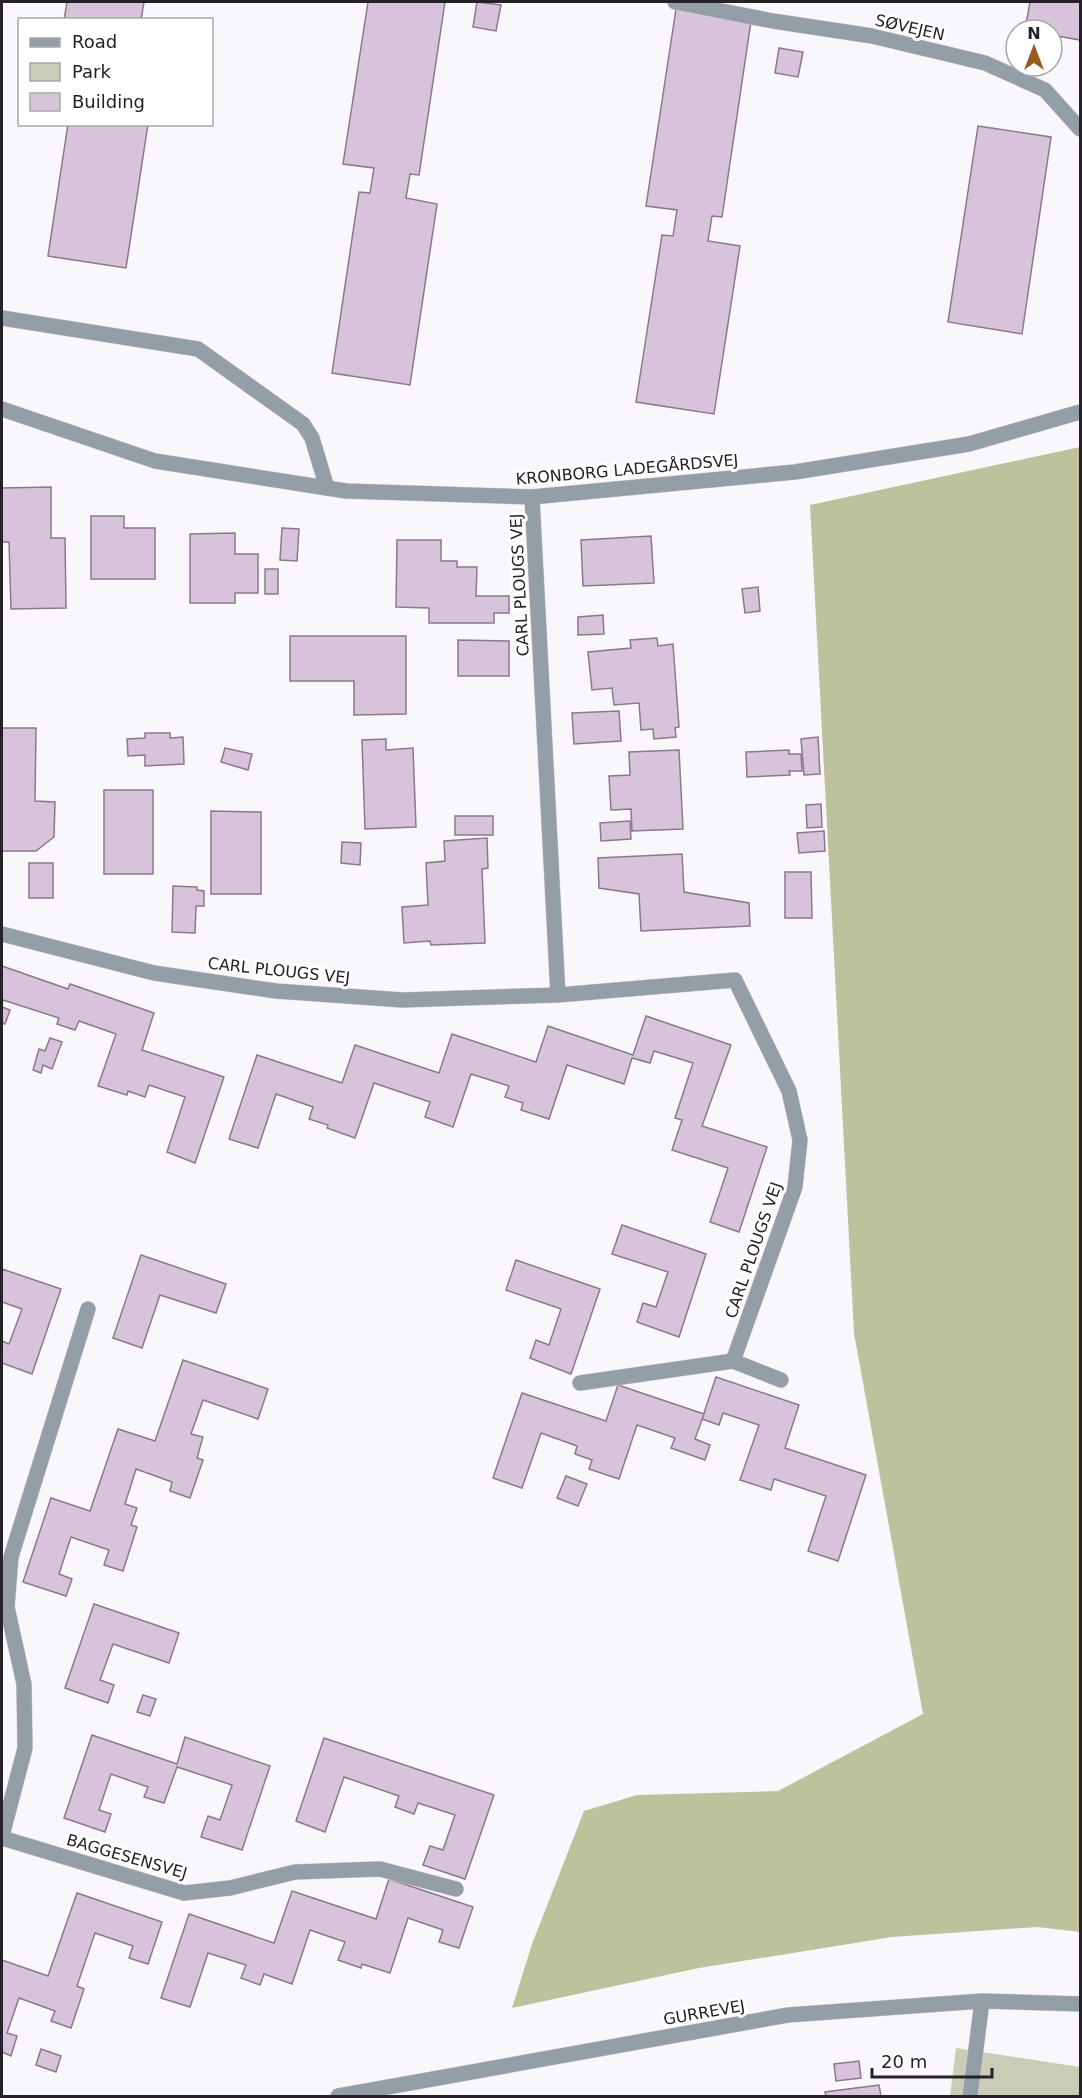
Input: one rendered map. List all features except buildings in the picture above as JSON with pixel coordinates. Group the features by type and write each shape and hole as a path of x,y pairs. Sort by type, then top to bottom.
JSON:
{"street":[{"name":"SØVEJEN","path":"675,2 772,21 872,36 985,63 1045,90 1080,129"},
{"path":"2,318 198,349 303,424 312,438 327,488"},
{"name":"KRONBORG LADEGÅRDSVEJ","path":"2,409 155,461 346,491 532,497 807,470 969,444 1080,412"},
{"name":"CARL PLOUGS VEJ","path":"532,497 558,995"},
{"name":"CARL PLOUGS VEJ","path":"2,934 154,974 276,991 402,1000 558,995 735,980 789,1091 800,1140 795,1187 733,1361"},
{"path":"2,1837 25,1748 24,1684 7,1607 10,1557 88,1309"},
{"path":"580,1383 733,1361 781,1380"},
{"name":"BAGGESENSVEJ","path":"2,1837 184,1893 230,1888 295,1872 380,1869 456,1889"},
{"path":"970,2097 982,2001"},
{"name":"GURREVEJ","path":"338,2097 788,2015 982,2001 1080,2004"}],"green space":[{"path":"1080,447 1080,1932 1038,1927 892,1937 699,1968 512,2008 532,1944 584,1811 637,1795 778,1791 923,1714 854,1333 810,505"},
{"path":"956,2048 1080,2067 1080,2096 950,2096"}]}
